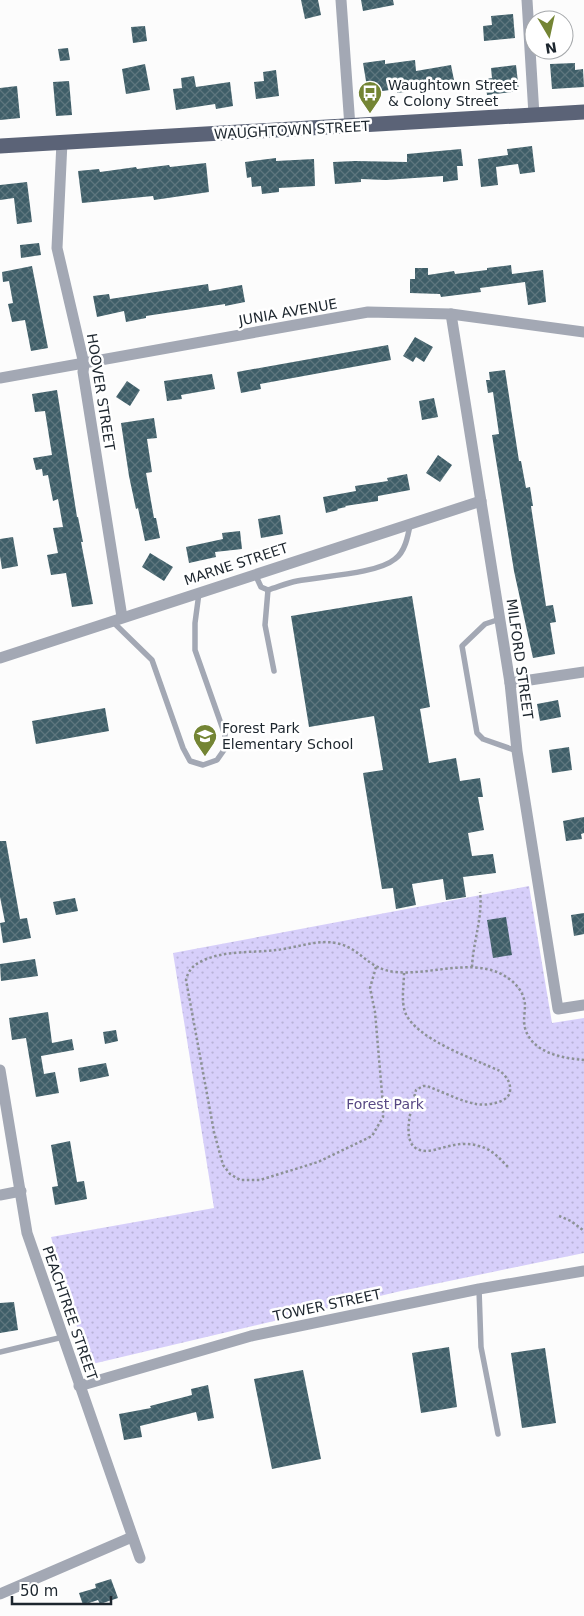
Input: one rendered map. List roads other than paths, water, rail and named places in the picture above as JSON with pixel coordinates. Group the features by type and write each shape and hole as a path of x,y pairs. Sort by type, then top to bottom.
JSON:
{"main road":[{"name":"WAUGHTOWN STREET","path":"0,146 584,112"}],"street":[{"path":"341,0 350,126"},
{"path":"527,0 534,115"},
{"name":"HOOVER STREET","path":"62,142 57,248 84,364 83,372 117,619"},
{"name":"JUNIA AVENUE","path":"0,378 368,312 451,314 584,332"},
{"name":"MILFORD STREET","path":"451,314 510,683 517,751 558,1009 584,1005"},
{"name":"MARNE STREET","path":"0,658 481,501"},
{"path":"510,683 584,672"},
{"name":"PEACHTREE STREET","path":"0,1070 27,1233 140,1558"},
{"path":"0,1195 21,1191"},
{"name":"TOWER STREET","path":"79,1386 251,1336 479,1289 584,1271"},
{"path":"0,1594 132,1538"}],"lane":[{"path":"255,574 261,587 268,590 296,581 370,569 388,564 397,558 407,541 411,523"},
{"path":"268,590 265,625 274,671"},
{"path":"117,619 152,660 190,761 203,765 216,760 224,750 225,735 195,650 195,623 199,592"},
{"path":"500,619 485,624 462,646 477,732 483,739 517,751"},
{"path":"479,1289 481,1347 498,1434"},
{"path":"0,1352 62,1336"}],"place":[{"name":"Waughtown Street & Colony Street","path":"370,114"},
{"name":"Forest Park Elementary School","path":"205,757"}],"park label":[{"name":"Forest Park","path":"385,1104"}]}
